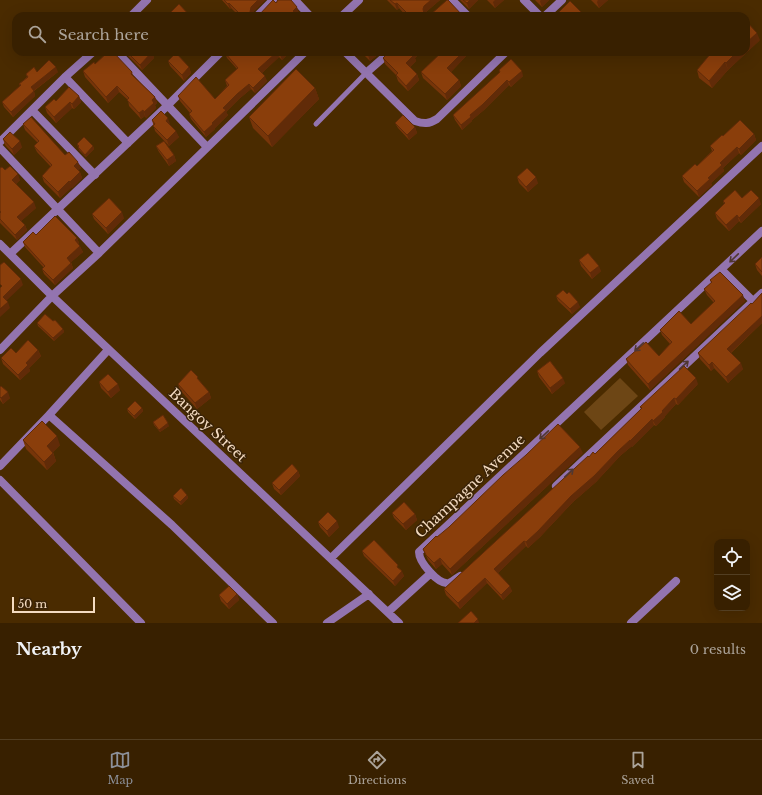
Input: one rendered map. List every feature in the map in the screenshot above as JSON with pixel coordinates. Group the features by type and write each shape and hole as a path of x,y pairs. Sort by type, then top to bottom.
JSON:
{"street":[{"path":"135,12 147,0"},
{"path":"261,12 273,0"},
{"path":"295,0 306,12"},
{"path":"346,12 359,0"},
{"path":"452,0 464,12"},
{"path":"524,0 536,12"},
{"path":"548,12 562,0"},
{"path":"0,142 88,56"},
{"path":"121,56 207,147"},
{"path":"10,254 95,176 217,56"},
{"path":"0,350 52,296 99,253 301,56"},
{"path":"349,56 415,121 423,124 437,119 501,56"},
{"path":"366,73 385,56"},
{"path":"65,77 128,143"},
{"path":"32,110 95,176"},
{"path":"331,558 540,353 762,146"},
{"path":"0,148 99,253"},
{"name":"Champagne Avenue","path":"467,569 451,583 441,582 420,560 419,552 762,231"},
{"name":"Bangoy Street","path":"0,244 108,350 399,623"},
{"path":"722,270 753,301"},
{"path":"548,492 762,292"},
{"path":"0,466 108,350"},
{"path":"49,415 172,525 273,623"},
{"path":"0,480 141,623"},
{"path":"388,612 431,573"},
{"path":"631,623 676,581"},
{"path":"326,623 369,594"}],"lane":[{"path":"316,124 366,73"}],"shaded area":[{"path":"620,378 638,396 601,430 584,412"}],"building":[{"path":"224,0 258,0 251,7 250,12 238,12 229,3 228,4"},
{"path":"273,0 276,3 278,0 291,0 297,7 293,11 294,12 262,12"},
{"path":"390,0 431,0 424,6 424,12 406,12 397,3 395,4"},
{"path":"447,0 459,12 433,12"},
{"path":"463,0 470,0 467,3"},
{"path":"570,1 581,12 559,12"},
{"path":"179,4 186,12 171,12"},
{"path":"750,25 757,33 750,39"},
{"path":"104,56 117,56 132,72 131,74 155,97 152,100 154,103 144,112 143,110 139,113 127,100 129,98 117,86 106,97 83,71 94,62 95,64"},
{"path":"131,56 148,56 140,65"},
{"path":"173,56 179,56 189,67 182,75 168,61"},
{"path":"228,56 273,56 258,69 265,76 253,88 249,84 237,94 223,108 226,110 204,132 189,114 192,111 178,96 196,77 215,99 229,85 225,80 238,68"},
{"path":"385,56 413,56 406,63 417,74 406,86 396,75 398,73 383,58"},
{"path":"438,56 459,56 447,68 459,80 445,94 421,72"},
{"path":"709,56 733,56 726,63 725,62 709,81 697,70"},
{"path":"511,59 522,71 509,82 507,80 470,115 471,117 461,125 453,115 500,72 499,70"},
{"path":"49,60 56,67 31,87 34,91 11,112 2,102 28,77 26,74 34,67 37,72"},
{"path":"296,69 315,88 268,136 249,117"},
{"path":"69,87 79,96 72,104 70,102 54,117 45,107 54,99 56,101"},
{"path":"161,111 168,118 166,121 176,131 167,140 153,126 155,124 152,120"},
{"path":"403,115 415,127 407,135 395,123"},
{"path":"31,117 65,155 69,152 78,162 74,166 80,172 58,192 42,176 52,165 34,146 39,141 23,124"},
{"path":"740,120 754,134 739,149 737,147 720,163 722,165 697,191 682,176 695,164 697,166 714,150 710,146"},
{"path":"10,132 20,141 12,149 3,139"},
{"path":"84,137 93,146 85,155 77,144"},
{"path":"164,141 174,155 167,160 156,146"},
{"path":"10,166 18,174 12,180 34,202 17,217 25,225 15,235 0,219 0,168 2,167 5,170"},
{"path":"527,168 536,177 526,187 517,177"},
{"path":"735,190 742,198 751,190 759,198 739,218 737,215 726,225 715,213 725,203 723,201"},
{"path":"109,198 122,212 106,228 92,214"},
{"path":"55,216 77,238 75,240 80,246 67,258 71,263 53,280 42,269 45,266 23,242 33,232 36,235"},
{"path":"588,253 599,266 590,273 579,260"},
{"path":"762,257 762,272 755,264"},
{"path":"4,262 21,279 3,297 8,302 0,309 0,288 2,286 0,284 0,265"},
{"path":"720,272 743,295 648,384 626,359 646,342 659,356 672,342 660,330 679,311 691,324 715,301 704,289 712,282 710,280"},
{"path":"563,290 567,294 569,292 578,302 570,309 556,296"},
{"path":"762,293 762,316 727,349 741,363 726,377 712,362 709,365 698,353"},
{"path":"45,314 53,321 55,320 63,329 53,338 37,323"},
{"path":"28,340 38,350 26,363 28,365 18,375 1,358 11,348 16,353"},
{"path":"550,361 563,378 550,388 537,371"},
{"path":"684,366 696,378 676,399 674,398 662,411 663,412 653,421 652,419 594,476 571,496 538,531 526,542 524,541 494,569 510,586 501,595 485,578 458,603 444,589 588,456 589,457 593,452 595,454 642,408 640,407"},
{"path":"191,370 209,392 195,403 178,384"},
{"path":"108,374 118,384 108,392 99,382"},
{"path":"1,386 8,392 1,398 0,387"},
{"path":"135,401 142,408 134,416 127,409"},
{"path":"163,415 168,423 159,430 153,422"},
{"path":"42,421 57,436 47,446 53,453 44,462 23,440"},
{"path":"558,424 580,447 450,569 440,558 434,563 426,555 423,549 436,536 437,537 449,527"},
{"path":"292,464 298,471 279,490 272,483"},
{"path":"181,488 187,495 180,502 173,496"},
{"path":"404,502 415,514 403,524 392,513"},
{"path":"328,512 337,521 327,531 318,522"},
{"path":"374,540 402,571 393,581 362,551"},
{"path":"229,586 237,594 227,604 219,595"},
{"path":"471,611 478,619 474,623 458,623"}]}
